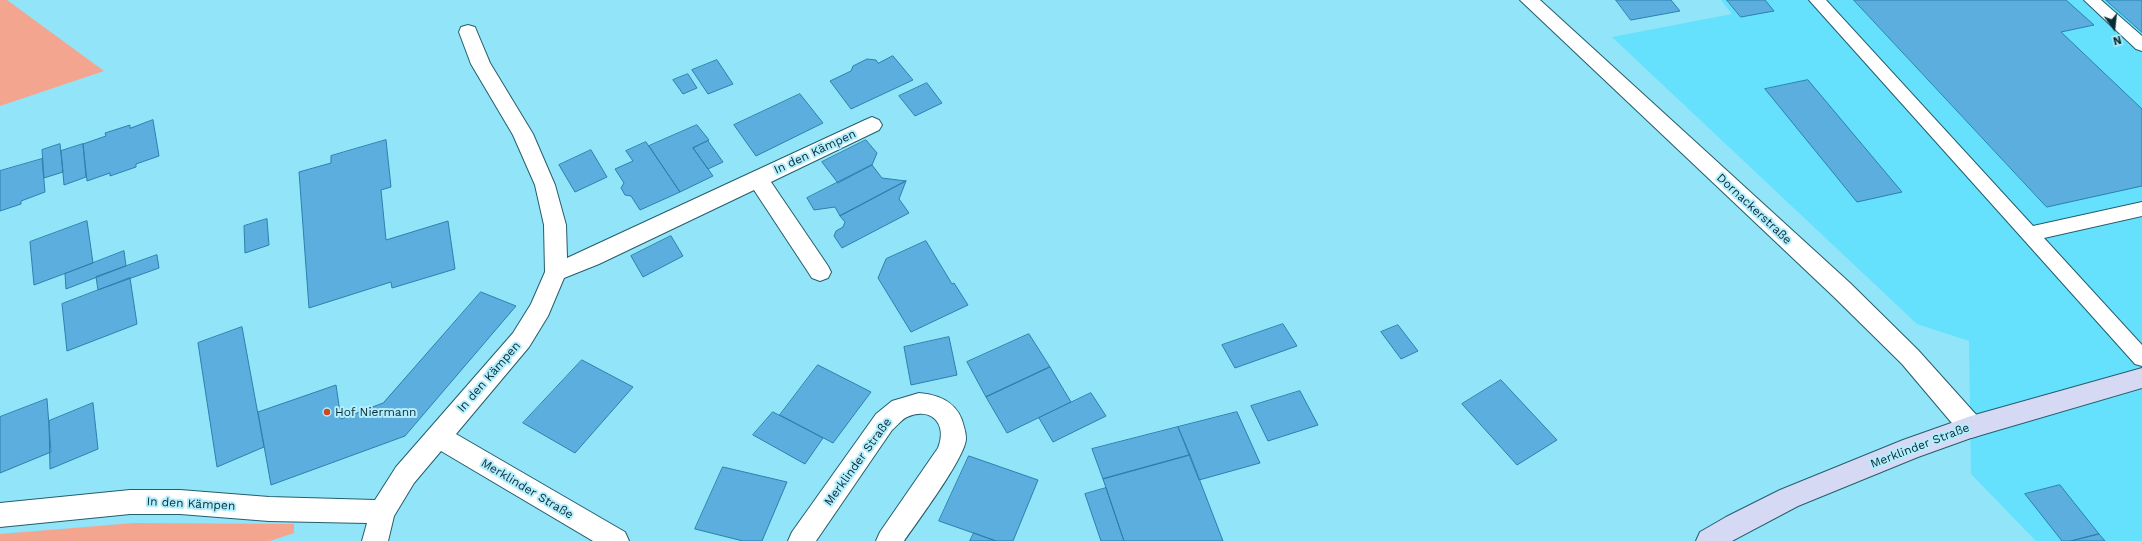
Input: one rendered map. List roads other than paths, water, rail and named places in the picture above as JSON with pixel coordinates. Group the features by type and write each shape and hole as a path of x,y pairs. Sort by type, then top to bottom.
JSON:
{"street":[{"name":"Dornackerstraße","path":"1529,0 1848,296 1910,357 1971,427"},
{"name":"In den Kämpen","path":"375,541 382,512 405,475 521,340 540,309 556,272 555,225 545,185 523,134 481,64 468,32"},
{"name":"In den Kämpen","path":"556,272 591,258 872,125"},
{"name":"In den Kämpen","path":"758,179 820,272"},
{"name":"Merklinder Straße","path":"1709,541 1735,525 1789,498 1971,427 2142,378"},
{"name":"Merklinder Straße","path":"801,541 884,422 900,408 919,404 934,405 945,412 951,422 954,439 948,454 889,541"},
{"name":"Merklinder Straße","path":"438,436 616,541"},
{"name":"In den Kämpen","path":"0,515 130,502 180,502 269,509 382,512"}],"lane":[{"path":"1817,0 2142,358"},
{"path":"2092,0 2142,45"},
{"path":"2029,234 2142,209"}],"place":[{"name":"Hof Niermann","path":"327,412"}]}
